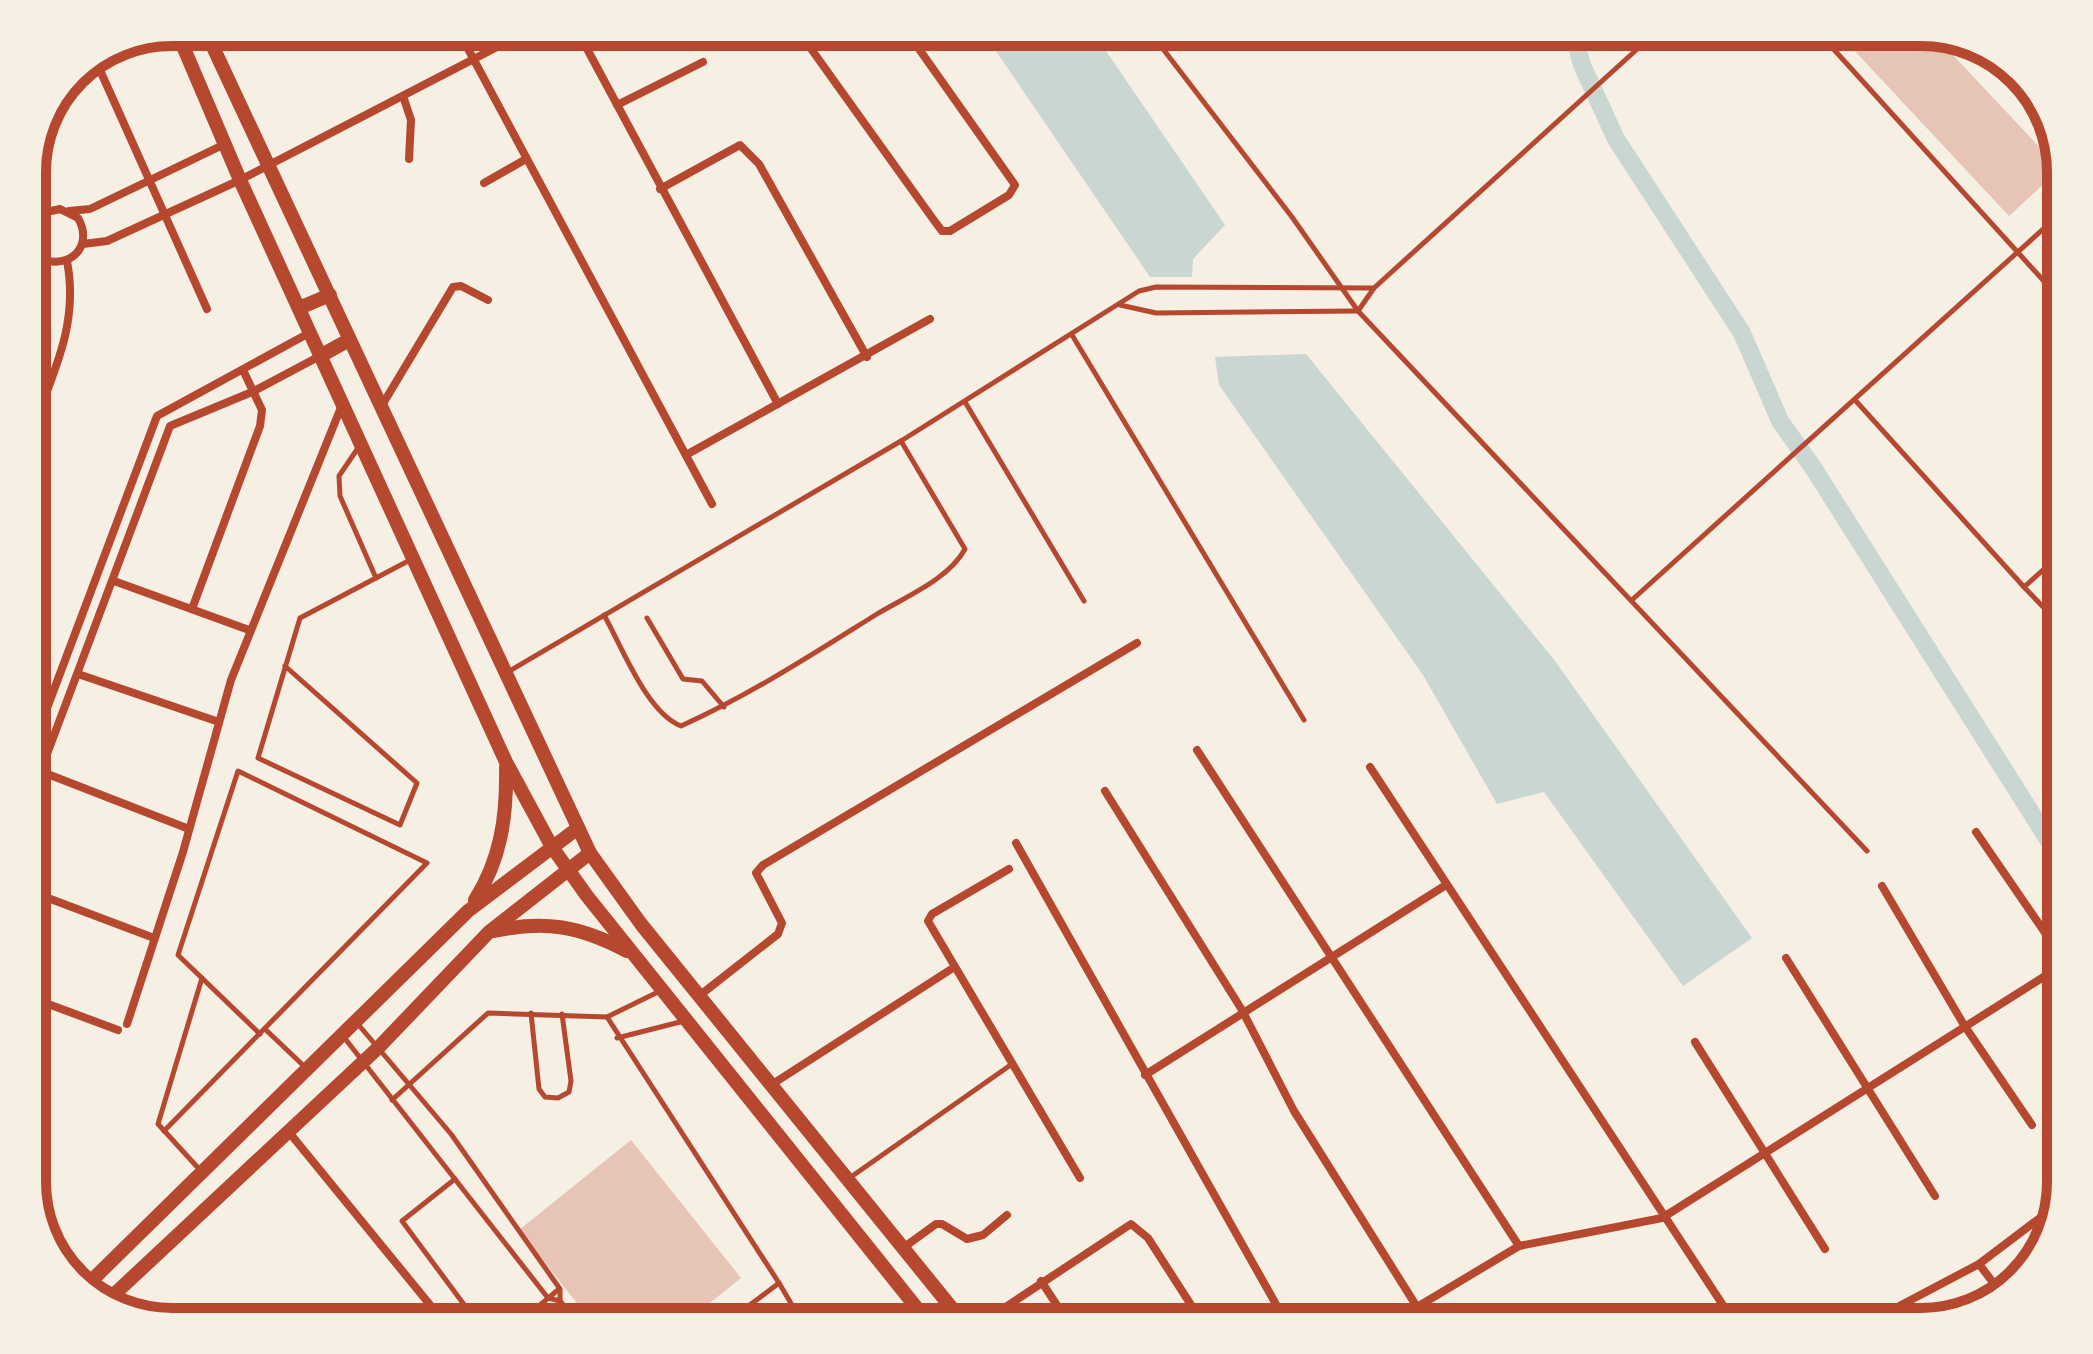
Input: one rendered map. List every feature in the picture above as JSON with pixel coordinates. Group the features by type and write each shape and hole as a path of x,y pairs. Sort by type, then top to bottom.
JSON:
{"main road":[{"path":"183,46 240,180 506,762 552,847 685,1021 917,1308"},
{"path":"212,46 590,853 641,924 952,1308"},
{"path":"299,308 330,295"},
{"path":"320,356 349,340"},
{"path":"468,911 490,876 502,837 507,804 506,762"},
{"path":"93,1279 468,911 578,828"},
{"path":"115,1294 379,1047 489,932 590,853"},
{"path":"489,932 530,923 579,929 634,955"}],"street":[{"path":"466,46 712,504"},
{"path":"46,259 67,261 83,244 107,241 240,180 500,46"},
{"path":"585,46 778,404"},
{"path":"809,46 933,219 946,232 1009,195 1015,185 917,46"},
{"path":"617,105 703,62"},
{"path":"100,69 207,309"},
{"path":"403,96 411,120 409,159"},
{"path":"46,212 90,209 225,144"},
{"path":"660,189 730,151 745,147 759,164 867,357"},
{"path":"484,183 526,159"},
{"path":"69,211 82,226 83,244"},
{"path":"46,389 70,320 73,290 67,261"},
{"path":"381,408 453,287 461,286 488,300"},
{"path":"686,455 867,357 930,319"},
{"path":"46,710 157,416 166,408 311,332"},
{"path":"46,747 114,581 170,426 252,392 320,356"},
{"path":"192,609 260,426 262,410 243,370"},
{"path":"127,1024 249,630 342,404"},
{"path":"157,416 170,426"},
{"path":"113,530 130,536"},
{"path":"114,581 249,630"},
{"path":"699,996 778,934 782,923 756,873 763,865 1137,643"},
{"path":"78,674 219,722"},
{"path":"1197,750 1519,1246"},
{"path":"1370,767 1662,1218 1724,1308"},
{"path":"46,774 189,829"},
{"path":"1105,791 1242,1010 1294,1111 1417,1307 1519,1246 1662,1218 2047,975"},
{"path":"1976,832 2047,936"},
{"path":"1016,843 1278,1308"},
{"path":"1009,869 932,914 928,921 953,968 1080,1178"},
{"path":"1145,1075 1242,1010 1446,885"},
{"path":"1882,886 1964,1025 2032,1125"},
{"path":"46,897 154,938"},
{"path":"1786,958 1935,1196"},
{"path":"770,1085 953,968"},
{"path":"46,1003 118,1030"},
{"path":"1695,1042 1825,1249"},
{"path":"288,1131 433,1308"},
{"path":"903,1248 936,1224 942,1224 962,1238 972,1238 983,1235 1007,1215"},
{"path":"1896,1308 1979,1264 2042,1216"},
{"path":"1003,1308 1131,1224 1148,1238 1193,1308"},
{"path":"1979,1264 1994,1284"},
{"path":"1041,1281 1059,1308"}],"lane":[{"path":"1161,46 1358,311 1633,599 1867,851"},
{"path":"1358,311 1374,288 1641,46"},
{"path":"1831,46 2047,285"},
{"path":"1633,599 1786,457 1855,400 2047,226"},
{"path":"504,674 901,441 1139,291 1156,287 1341,285 1374,288"},
{"path":"1120,305 1156,313 1358,311"},
{"path":"1072,335 1304,720"},
{"path":"1855,400 2047,611"},
{"path":"965,402 1084,601"},
{"path":"604,615 641,683 669,722 681,726 724,707 898,602 960,558 965,549 901,441"},
{"path":"361,444 339,476 340,496 376,578"},
{"path":"285,666 417,783 400,825 258,758 285,666 300,618 413,558"},
{"path":"2024,587 2047,566"},
{"path":"647,618 683,679 702,681 724,707"},
{"path":"164,1131 262,1031 427,863 238,771 178,955 202,978 262,1031 308,1070"},
{"path":"202,978 158,1124 202,1172"},
{"path":"392,1100 488,1013 607,1017 662,990"},
{"path":"531,1013 539,1089 545,1097 558,1098 569,1092 571,1081 562,1014"},
{"path":"607,1017 617,1038 794,1308"},
{"path":"617,1038 685,1021"},
{"path":"357,1022 451,1134 560,1289 560,1301"},
{"path":"343,1035 548,1298 560,1301 566,1308"},
{"path":"848,1180 1012,1064"},
{"path":"455,1179 402,1221 467,1308"},
{"path":"746,1308 779,1283"},
{"path":"536,1308 560,1289"}],"shaded area":[{"path":"993,46 1103,46 1225,225 1193,259 1192,277 1150,277"},
{"path":"1306,354 1555,661 1752,938 1683,986 1544,792 1497,804 1423,675 1219,385 1215,357"}],"building":[{"path":"1850,46 1947,49 2046,154 2047,181 2009,216"},
{"path":"631,1140 741,1278 704,1308 581,1308 519,1230"}],"waterway":[{"path":"1577,46 1582,65 1616,139 1742,333 1780,421 1814,469 2047,838"}]}
